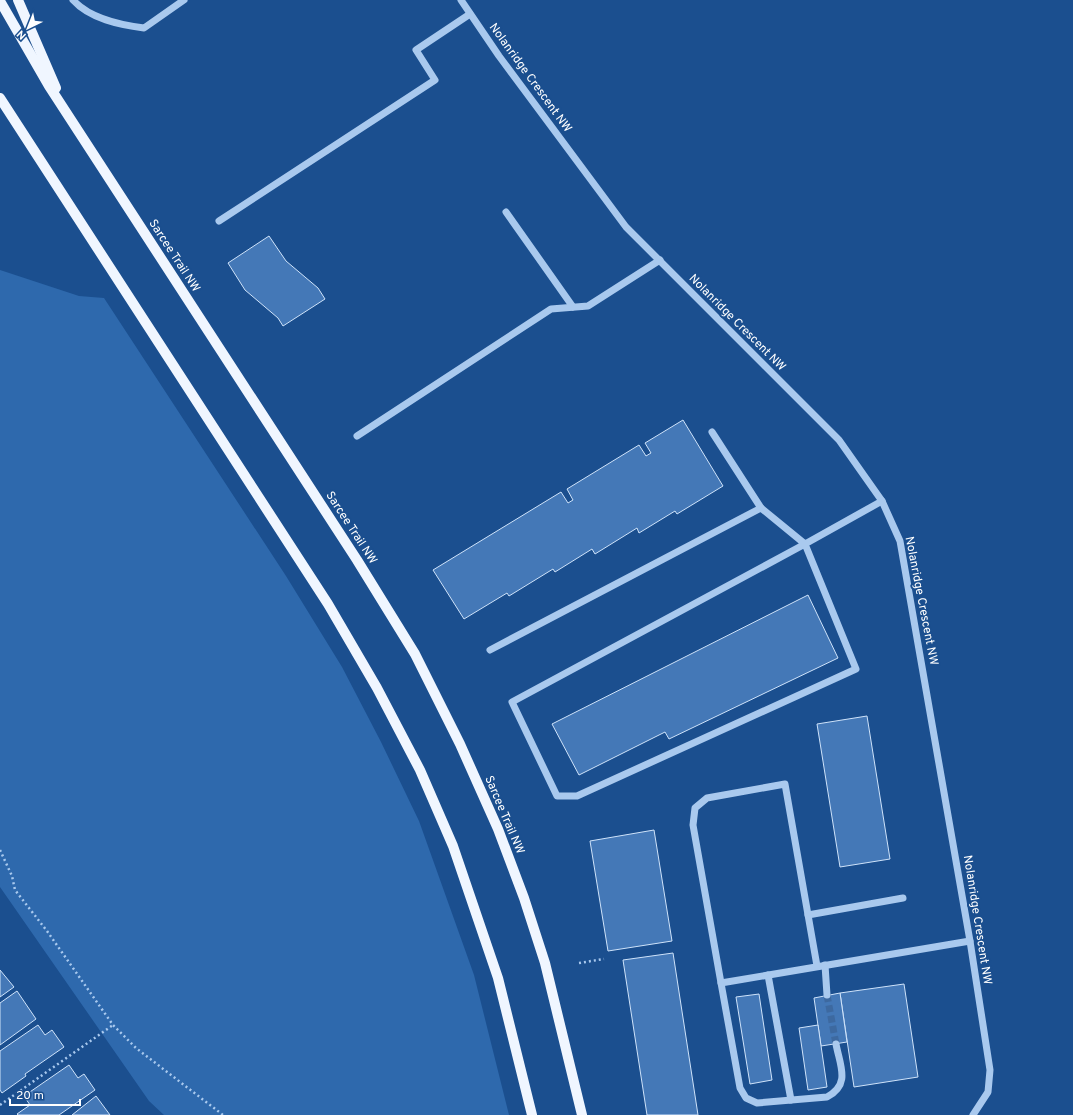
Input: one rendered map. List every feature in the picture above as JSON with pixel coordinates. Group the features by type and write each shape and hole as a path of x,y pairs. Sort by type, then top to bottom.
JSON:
{"main road":[{"path":"18,0 70,119"},
{"name":"Sarcee Trail NW","path":"0,1 49,86 357,560 415,654 469,765 498,829 524,898 544,963 582,1115"},
{"path":"0,98 328,604 377,688 420,770 453,846 498,978 532,1115"}],"street":[{"path":"73,0 80,7 118,25 144,28 184,0"},
{"name":"Nolanridge Crescent NW","path":"461,0 622,221 839,440 882,500 900,541 970,941 990,1070 988,1092 973,1115"},
{"path":"219,221 435,80 416,50 470,14"},
{"path":"506,212 573,307"},
{"path":"357,436 551,309 588,306 660,260"},
{"path":"712,432 761,508 805,544 856,668 577,796 557,796 512,702 805,544 882,500"},
{"path":"490,650 761,508"},
{"path":"817,966 785,784 707,798 695,808 693,824 740,1088 746,1098 757,1104 827,1097 836,1092 842,1084 836,1044"},
{"path":"808,915 903,898"},
{"path":"721,983 970,941"},
{"path":"825,965 827,996"},
{"path":"768,975 791,1100"}],"path":[{"path":"0,850 12,876 15,890 47,931 113,1025 141,1052 223,1115"},
{"path":"579,963 604,959"},
{"path":"0,1105 113,1025"}],"shaded area":[{"path":"0,270 79,296 104,298 286,576 342,667 381,742 419,821 474,975 509,1115 164,1115 149,1101 0,887"}],"building":[{"path":"269,236 286,261 318,288 325,299 283,326 278,318 245,290 228,263"},
{"path":"683,420 723,486 677,514 675,511 639,533 637,528 595,554 592,549 555,572 553,569 509,596 507,593 464,619 433,570 561,492 568,503 573,500 567,489 639,445 646,456 651,453 645,443"},
{"path":"808,595 838,658 669,739 665,732 579,775 552,724"},
{"path":"867,716 890,859 840,867 817,724"},
{"path":"654,830 672,941 608,951 590,841"},
{"path":"673,953 698,1115 647,1115 623,960"},
{"path":"0,970 14,987 0,997"},
{"path":"904,984 918,1077 854,1087 840,993"},
{"path":"17,991 36,1019 0,1045 0,1003"},
{"path":"840,993 847,1042 821,1046 814,998"},
{"path":"759,994 772,1080 750,1084 736,997"},
{"path":"38,1025 45,1035 52,1030 64,1047 25,1074 26,1076 2,1093 0,1090 0,1051"},
{"path":"818,1025 827,1087 808,1090 799,1028"},
{"path":"69,1065 78,1078 84,1074 95,1090 59,1115 17,1114 30,1105 24,1096"},
{"path":"96,1096 110,1115 72,1115"}],"tunnel":[{"path":"827,995 836,1044"}]}
